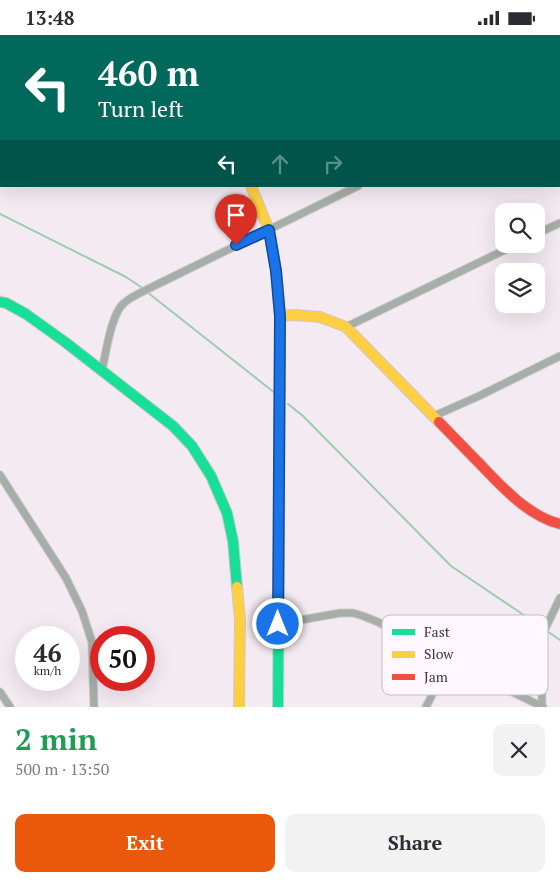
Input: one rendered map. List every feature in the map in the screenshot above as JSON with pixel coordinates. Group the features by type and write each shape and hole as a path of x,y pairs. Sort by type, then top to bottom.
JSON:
{"street":[{"path":"251,187 269,230 276,271 280,316 278,707"},
{"path":"102,370 113,324 124,303 356,187"},
{"path":"545,230 560,223"},
{"path":"346,327 498,253"},
{"path":"0,301 26,314 174,426 192,446 211,476 227,513 233,541 240,619 239,707"},
{"path":"280,316 320,317 346,327 507,491 526,507 560,524"},
{"path":"434,416 560,356"},
{"path":"0,475 66,578 82,611 92,642 94,707"},
{"path":"548,623 560,598"},
{"path":"278,624 340,613 353,613 382,624"},
{"path":"0,692 10,707"},
{"path":"426,707 432,695"},
{"path":"518,695 542,707"}],"waterway":[{"path":"0,214 126,277 144,289"},
{"path":"147,292 275,393"},
{"path":"288,404 303,416 451,566 524,615"},
{"path":"548,632 560,640"}],"traffic: fast":[{"path":"0,302 6,303 26,314 65,342 173,426 192,446 211,476 227,513 233,541 237,587"},
{"path":"278,707 280,358"}],"traffic: slow":[{"path":"251,187 269,230 276,270 280,316 280,358"},
{"path":"280,316 320,317 346,327 439,422"},
{"path":"237,587 240,619 239,707"}],"traffic: jam":[{"path":"439,422 516,500 526,508 560,524"}],"route":[{"path":"236,245 269,230 276,271 280,316 278,624"}]}
